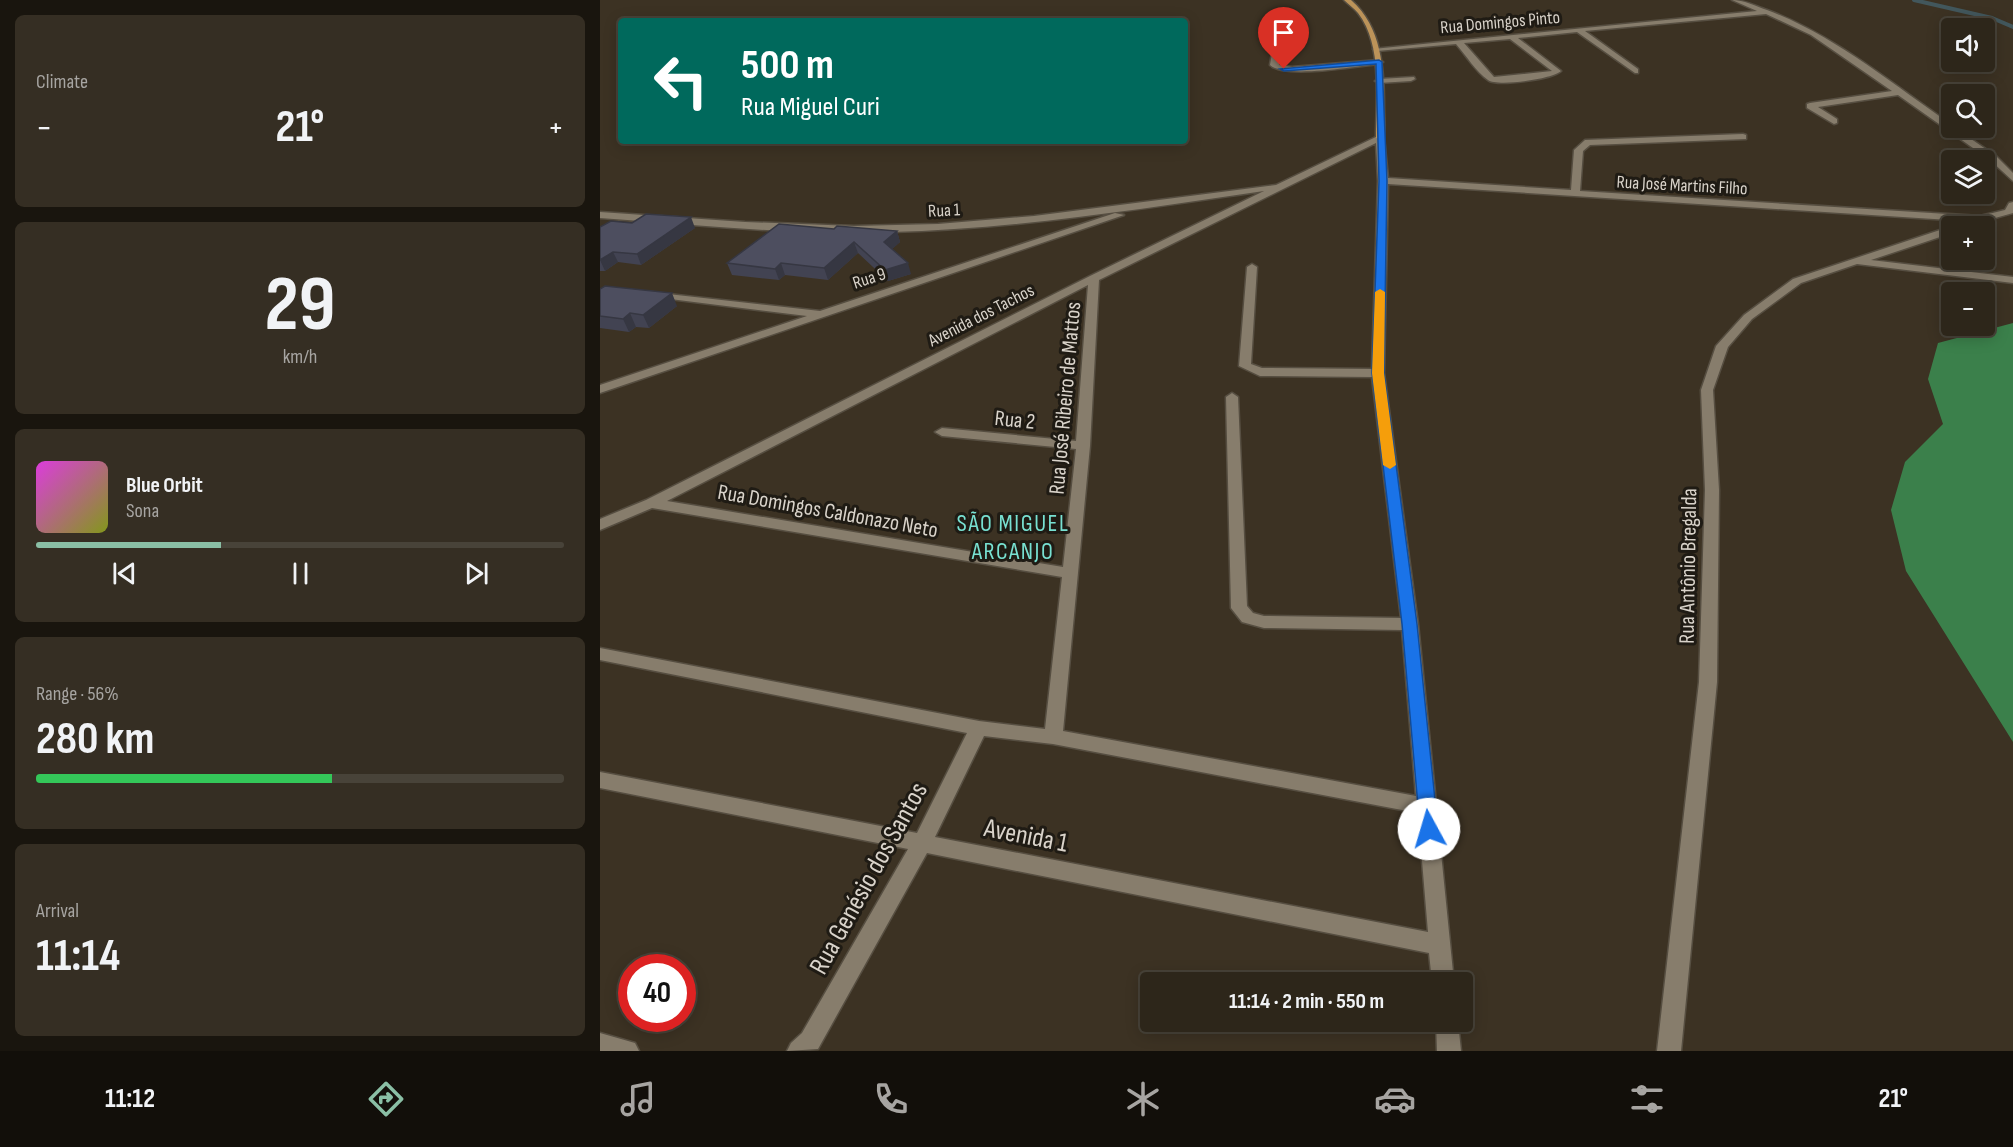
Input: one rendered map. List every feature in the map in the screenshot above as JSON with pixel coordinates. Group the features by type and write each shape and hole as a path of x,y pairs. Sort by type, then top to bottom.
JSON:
{"main road":[{"path":"1347,0 1363,14 1377,49 1380,138"}],"street":[{"path":"1735,0 1814,33 1993,158 2013,178"},
{"name":"Rua Domingos Pinto","path":"1377,49 1768,12"},
{"path":"1281,16 1274,64 1277,68 1292,69 1379,62"},
{"path":"1578,30 1635,71"},
{"path":"1458,41 1491,79 1499,81 1557,72 1511,36"},
{"path":"1379,81 1410,80"},
{"path":"1834,121 1810,106 1898,93"},
{"path":"1575,195 1579,150 1588,142 1743,137"},
{"path":"1380,138 1383,181 1378,373 1410,624 1442,972"},
{"name":"Avenida dos Tachos","path":"600,525 651,503 1094,278 1380,138"},
{"name":"Rua José Martins Filho","path":"1383,181 1941,217"},
{"name":"Rua 1","path":"600,215 758,227 888,229 963,226 1151,205 1288,184"},
{"name":"Rua 9","path":"600,389 821,313 1151,205"},
{"path":"1990,216 2012,210"},
{"name":"Rua Antônio Bregalda","path":"1670,1051 1708,682 1712,490 1707,390 1722,346 1748,317 1797,281 1941,233"},
{"path":"1855,262 2013,280"},
{"path":"1252,267 1245,366 1260,372 1378,373"},
{"name":"Rua José Ribeiro de Mattos","path":"1053,737 1083,446 1094,278"},
{"path":"646,293 821,313"},
{"path":"600,380 618,383"},
{"path":"1232,397 1239,608 1248,618 1264,622 1410,624"},
{"name":"Rua 2","path":"942,432 1083,446"},
{"name":"Rua Domingos Caldonazo Neto","path":"651,503 1069,573"},
{"path":"600,654 979,728 1053,737 1426,806"},
{"name":"Rua Genésio dos Santos","path":"799,1051 810,1041 923,842 979,728"},
{"name":"Avenida 1","path":"600,780 1440,945"},
{"path":"1447,1032 1449,1051"},
{"path":"600,1045 627,1051"}],"green space":[{"path":"2013,323 2013,742 1906,571 1891,510 1905,462 1943,424 1928,379 1938,343 1964,336 1995,336 1995,328"}],"building":[{"path":"646,214 691,217 637,254 613,252 600,260 600,227 611,221 632,223"},
{"path":"779,224 897,231 884,242 908,263 885,270 854,242 824,268 781,263 775,269 727,263"},
{"path":"605,286 672,293 643,315 630,313 623,319 600,316 600,289"}],"waterway":[{"path":"1914,0 1992,18 2013,27"}],"slow traffic":[{"path":"1380,292 1378,373 1390,465"}],"district":[{"name":"SÃO MIGUEL ARCANJO","path":"1013,537"}],"route":[{"path":"1284,69 1379,62 1383,181 1378,373 1410,624 1429,829"}]}
